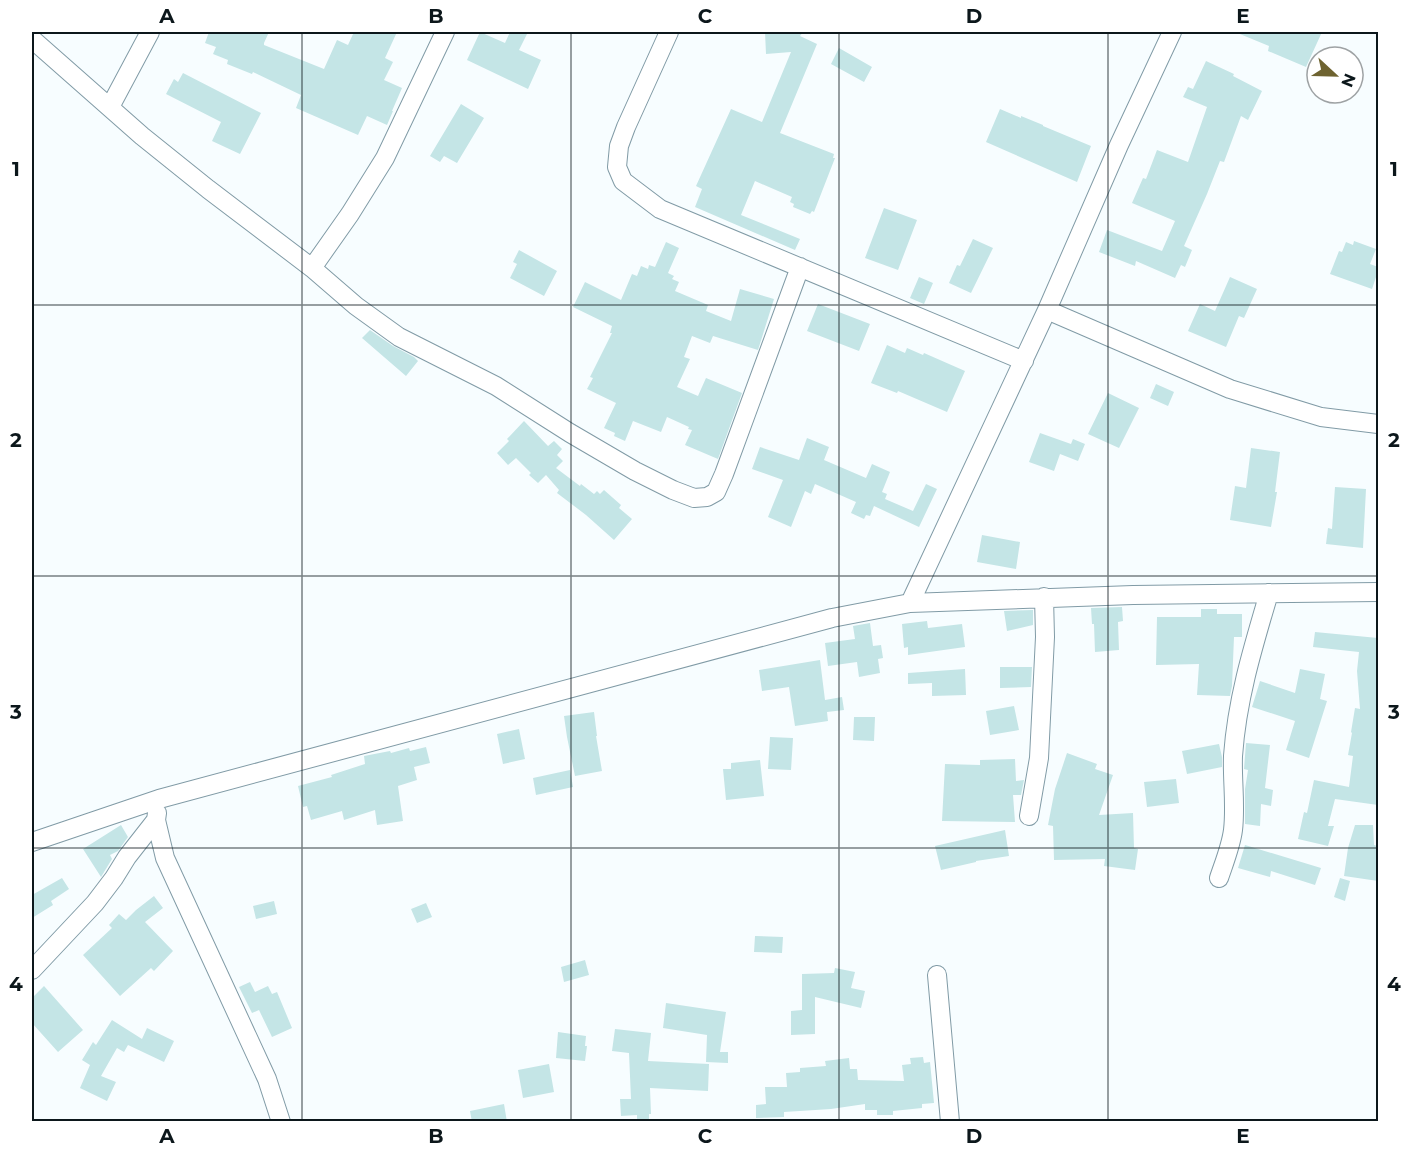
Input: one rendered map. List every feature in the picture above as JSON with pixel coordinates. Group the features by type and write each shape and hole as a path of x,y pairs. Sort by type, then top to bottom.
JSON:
{"street":[{"path":"110,107 150,32"},
{"path":"312,268 350,214 385,158 445,32"},
{"path":"669,32 619,146 617,167 623,182 660,209 1024,361"},
{"path":"910,603 1024,361 1119,145 1172,32"},
{"path":"32,39 142,136 312,268 356,306 399,337 496,387 635,471 694,498 707,497 716,492 800,267"},
{"path":"1047,310 1230,389 1321,417 1378,424"},
{"path":"32,842 159,799 832,618 910,603 1044,597 1378,592"},
{"path":"1219,879 1233,832 1233,756 1239,708 1247,665 1269,593"},
{"path":"1029,816 1039,758 1045,637 1044,597"},
{"path":"159,799 156,820 165,858 267,1079 281,1122"},
{"path":"32,970 95,903 156,820"},
{"path":"938,975 950,1122"}],"building":[{"path":"209,32 269,32 264,45 324,69 337,40 348,45 354,32 397,32 385,58 393,62 384,80 402,88 387,125 367,116 358,135 296,108 301,95 253,72 252,74 227,64 228,60 213,54 216,47 205,43"},
{"path":"480,32 505,43 510,32 528,32 519,50 541,60 528,89 467,60"},
{"path":"765,32 803,32 800,36 817,44 780,133 834,154 833,158 835,158 814,212 810,214 793,207 794,204 790,202 792,197 755,181 741,215 800,239 795,250 695,207 702,189 696,186 731,109 762,122 791,52 766,54"},
{"path":"1235,32 1322,32 1316,45 1305,45 1305,67 1268,51 1269,46"},
{"path":"839,48 872,67 864,82 831,64"},
{"path":"1206,61 1262,91 1248,120 1241,116 1224,162 1220,161 1184,246 1192,250 1185,267 1181,265 1175,278 1136,261 1135,266 1099,252 1107,230 1162,251 1175,221 1132,203 1143,178 1146,179 1157,150 1188,162 1207,107 1183,97 1188,87 1193,89"},
{"path":"183,73 261,113 240,154 212,141 221,122 166,94 174,79 178,82"},
{"path":"461,104 484,118 457,163 444,156 440,162 430,156"},
{"path":"1000,109 1091,146 1077,182 986,142"},
{"path":"884,208 917,220 898,270 865,258"},
{"path":"973,239 993,248 971,293 949,283"},
{"path":"1354,241 1376,249 1370,264 1378,267 1372,289 1330,274 1339,251 1342,252 1346,242 1353,245"},
{"path":"666,242 679,248 668,273 674,276 672,279 679,282 675,291 708,305 706,311 731,321 740,289 774,299 758,350 713,336 710,343 692,336 684,357 690,359 677,387 698,396 706,378 742,393 718,459 685,445 692,430 667,417 661,432 633,421 625,441 614,436 615,433 604,428 616,403 587,389 593,378 590,377 612,333 610,333 612,326 573,307 585,282 621,300 632,274 637,276 641,266 648,269 649,265 655,267"},
{"path":"519,250 557,271 544,296 510,278 517,264 513,262"},
{"path":"919,277 933,283 924,304 910,298"},
{"path":"1230,277 1257,289 1244,318 1239,316 1226,347 1188,331 1200,304 1215,311"},
{"path":"818,304 870,324 859,351 807,331"},
{"path":"370,330 418,361 406,376 362,338"},
{"path":"887,345 905,353 907,348 923,355 924,353 965,371 947,412 898,391 897,393 871,383"},
{"path":"1156,384 1174,392 1168,406 1150,398"},
{"path":"1108,393 1139,408 1119,448 1088,434"},
{"path":"524,421 548,446 554,441 562,449 557,455 563,461 556,468 594,494 597,491 600,494 604,490 621,505 619,508 632,519 614,540 557,493 559,490 546,475 538,483 516,458 508,465 497,453"},
{"path":"1040,433 1071,444 1073,439 1085,444 1078,461 1060,454 1054,471 1029,462"},
{"path":"807,438 829,447 824,460 866,478 872,464 890,472 882,492 887,494 885,499 913,511 926,484 937,489 919,527 874,506 870,516 866,515 864,519 851,513 856,502 815,484 811,494 805,491 791,527 768,517 783,480 752,469 760,447 799,460"},
{"path":"1251,448 1280,452 1271,527 1230,520 1235,486 1246,488"},
{"path":"1335,487 1366,489 1363,548 1326,544 1328,528 1332,529"},
{"path":"982,535 1020,542 1016,569 977,562"},
{"path":"1122,607 1123,621 1118,622 1119,650 1095,652 1091,608"},
{"path":"1201,609 1217,609 1217,614 1242,614 1242,637 1234,637 1230,696 1197,695 1199,664 1156,665 1157,617 1201,617"},
{"path":"1033,610 1033,625 1007,631 1004,611"},
{"path":"927,621 928,628 962,624 965,647 908,655 908,647 904,648 902,624"},
{"path":"870,623 873,646 881,645 883,658 878,659 880,673 859,677 857,662 828,666 825,643 855,639 853,626"},
{"path":"1315,632 1378,638 1378,805 1335,799 1328,826 1334,826 1328,846 1298,839 1304,812 1307,813 1314,780 1349,787 1353,756 1348,755 1351,732 1355,708 1360,709 1357,671 1359,652 1313,647"},
{"path":"820,660 825,700 842,697 844,710 827,712 828,721 795,726 789,687 762,691 759,670"},
{"path":"1000,667 1032,667 1031,687 1000,688"},
{"path":"965,669 966,695 932,696 932,683 908,684 908,673"},
{"path":"1300,669 1325,674 1320,699 1327,701 1309,758 1286,750 1295,721 1252,707 1260,681 1295,693"},
{"path":"1014,706 1019,730 990,735 986,711"},
{"path":"594,712 602,771 575,776 564,716"},
{"path":"854,717 875,717 874,741 853,740"},
{"path":"519,729 525,759 503,764 497,734"},
{"path":"770,737 793,738 791,770 768,769"},
{"path":"1246,743 1270,745 1265,788 1273,790 1271,806 1261,804 1260,826 1245,824 1245,789 1248,770 1244,769"},
{"path":"1219,744 1222,767 1187,774 1182,751"},
{"path":"426,747 430,763 414,767 417,780 398,786 403,821 377,825 375,810 344,820 342,811 311,820 307,806 303,807 298,786 332,777 331,775 365,764 364,756"},
{"path":"1067,753 1097,764 1095,769 1113,775 1099,815 1133,813 1134,848 1138,849 1135,870 1104,866 1105,859 1054,860 1053,826 1048,825 1055,789"},
{"path":"1015,759 1016,781 1024,780 1021,795 1013,795 1015,822 942,821 945,764 980,765 980,760"},
{"path":"760,760 764,796 726,800 723,769 731,769 731,763"},
{"path":"570,770 573,787 536,795 533,778"},
{"path":"1176,779 1179,803 1147,807 1144,782"},
{"path":"121,825 128,837 118,851 110,855 112,859 101,877 83,849"},
{"path":"1355,825 1373,825 1374,845 1378,846 1378,881 1344,876 1348,848"},
{"path":"1005,830 1009,856 941,870 935,846"},
{"path":"1245,845 1321,868 1315,885 1271,871 1270,877 1238,868"},
{"path":"62,878 69,889 51,901 53,905 32,918 32,895"},
{"path":"1340,878 1350,881 1345,901 1334,897"},
{"path":"154,896 163,908 145,922 173,951 154,971 151,968 120,996 83,955 112,928 109,925 119,914 126,920"},
{"path":"274,901 277,914 256,919 253,906"},
{"path":"426,903 432,917 417,923 411,909"},
{"path":"755,936 783,937 782,953 754,952"},
{"path":"585,960 589,975 564,982 561,967"},
{"path":"835,968 855,972 851,988 865,991 861,1008 815,997 815,1034 791,1035 791,1011 802,1010 802,974 834,973"},
{"path":"250,982 255,992 268,986 272,994 277,992 292,1028 272,1037 259,1010 252,1013 239,987"},
{"path":"44,986 83,1030 58,1052 32,1023 32,998"},
{"path":"666,1003 726,1012 720,1052 728,1052 728,1063 706,1062 707,1035 663,1028"},
{"path":"112,1020 142,1039 147,1028 174,1041 164,1062 128,1045 124,1052 117,1048 101,1076 116,1082 107,1101 80,1088 90,1065 82,1060 93,1042 96,1045"},
{"path":"615,1029 651,1033 648,1061 709,1064 708,1091 650,1088 649,1122 637,1122 637,1115 621,1116 620,1099 631,1099 629,1053 612,1051"},
{"path":"558,1032 586,1036 585,1061 556,1058"},
{"path":"923,1057 924,1063 930,1062 934,1103 922,1104 922,1108 893,1111 893,1115 877,1115 877,1110 865,1110 865,1104 784,1112 784,1117 756,1118 756,1105 766,1104 765,1087 787,1087 786,1073 800,1072 800,1068 826,1066 825,1061 849,1058 850,1069 857,1069 858,1080 904,1081 902,1065 911,1064 910,1058"},
{"path":"549,1064 554,1092 523,1098 518,1070"},
{"path":"504,1104 507,1122 472,1122 470,1111"}]}
